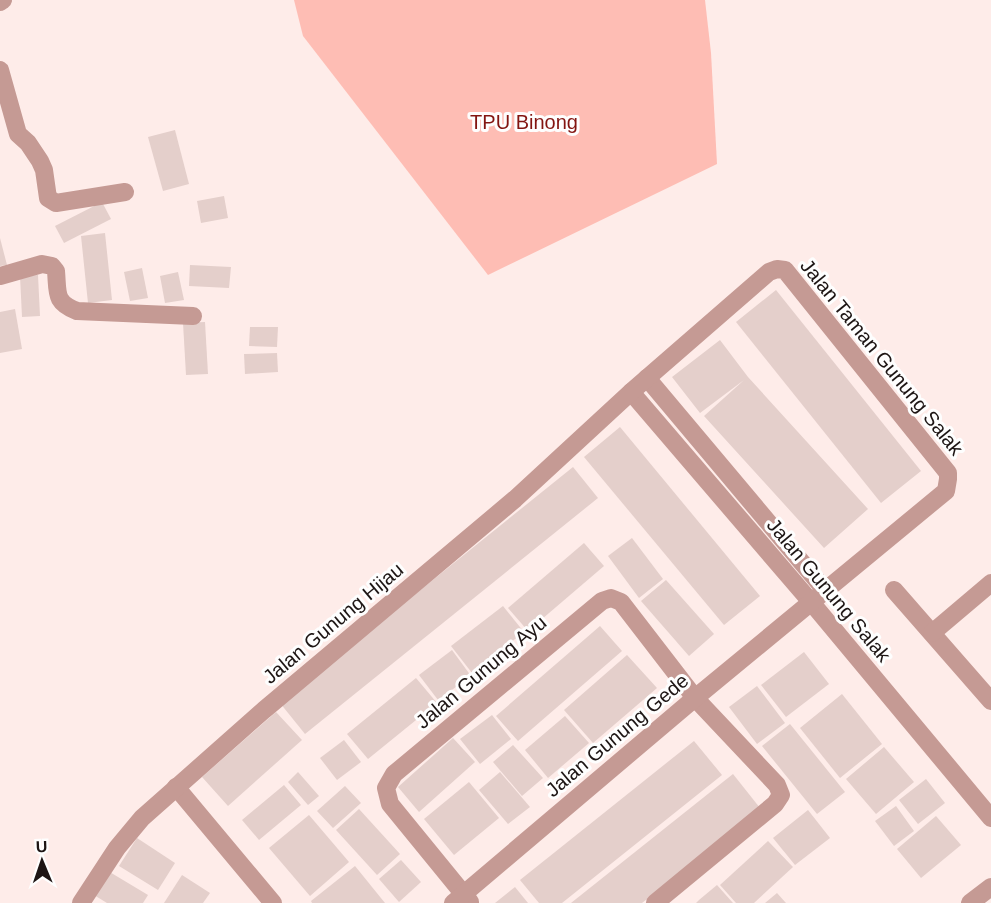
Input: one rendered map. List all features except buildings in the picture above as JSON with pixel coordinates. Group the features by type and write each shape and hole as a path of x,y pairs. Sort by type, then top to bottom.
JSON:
{"street":[{"path":"0,70 18,134 28,143 44,170 48,198 56,202 125,192"},
{"path":"0,276 48,264 56,272 58,293 62,303 77,311 193,316"},
{"name":"Jalan Taman Gunung Salak","path":"647,378 769,272 777,269 785,270 948,473 946,491 942,495 818,596"},
{"name":"Jalan Gunung Hijau","path":"81,903 117,848 142,818 282,694 515,499 647,378"},
{"name":"Jalan Gunung Salak","path":"647,378 991,818"},
{"name":"Jalan Gunung Salak","path":"631,392 818,596"},
{"path":"932,633 991,583"},
{"path":"894,590 991,701"},
{"name":"Jalan Gunung Gede","path":"462,900 473,887 818,596"},
{"name":"Jalan Gunung Ayu","path":"462,900 390,804 386,788 394,774 602,601 611,598 621,603 695,698"},
{"path":"655,903 776,804 781,795 777,785 695,698"},
{"path":"176,787 273,903"},
{"path":"970,903 991,887"}],"green space":[{"name":"TPU Binong","path":"294,0 705,0 711,53 717,164 488,275 303,36"}]}
